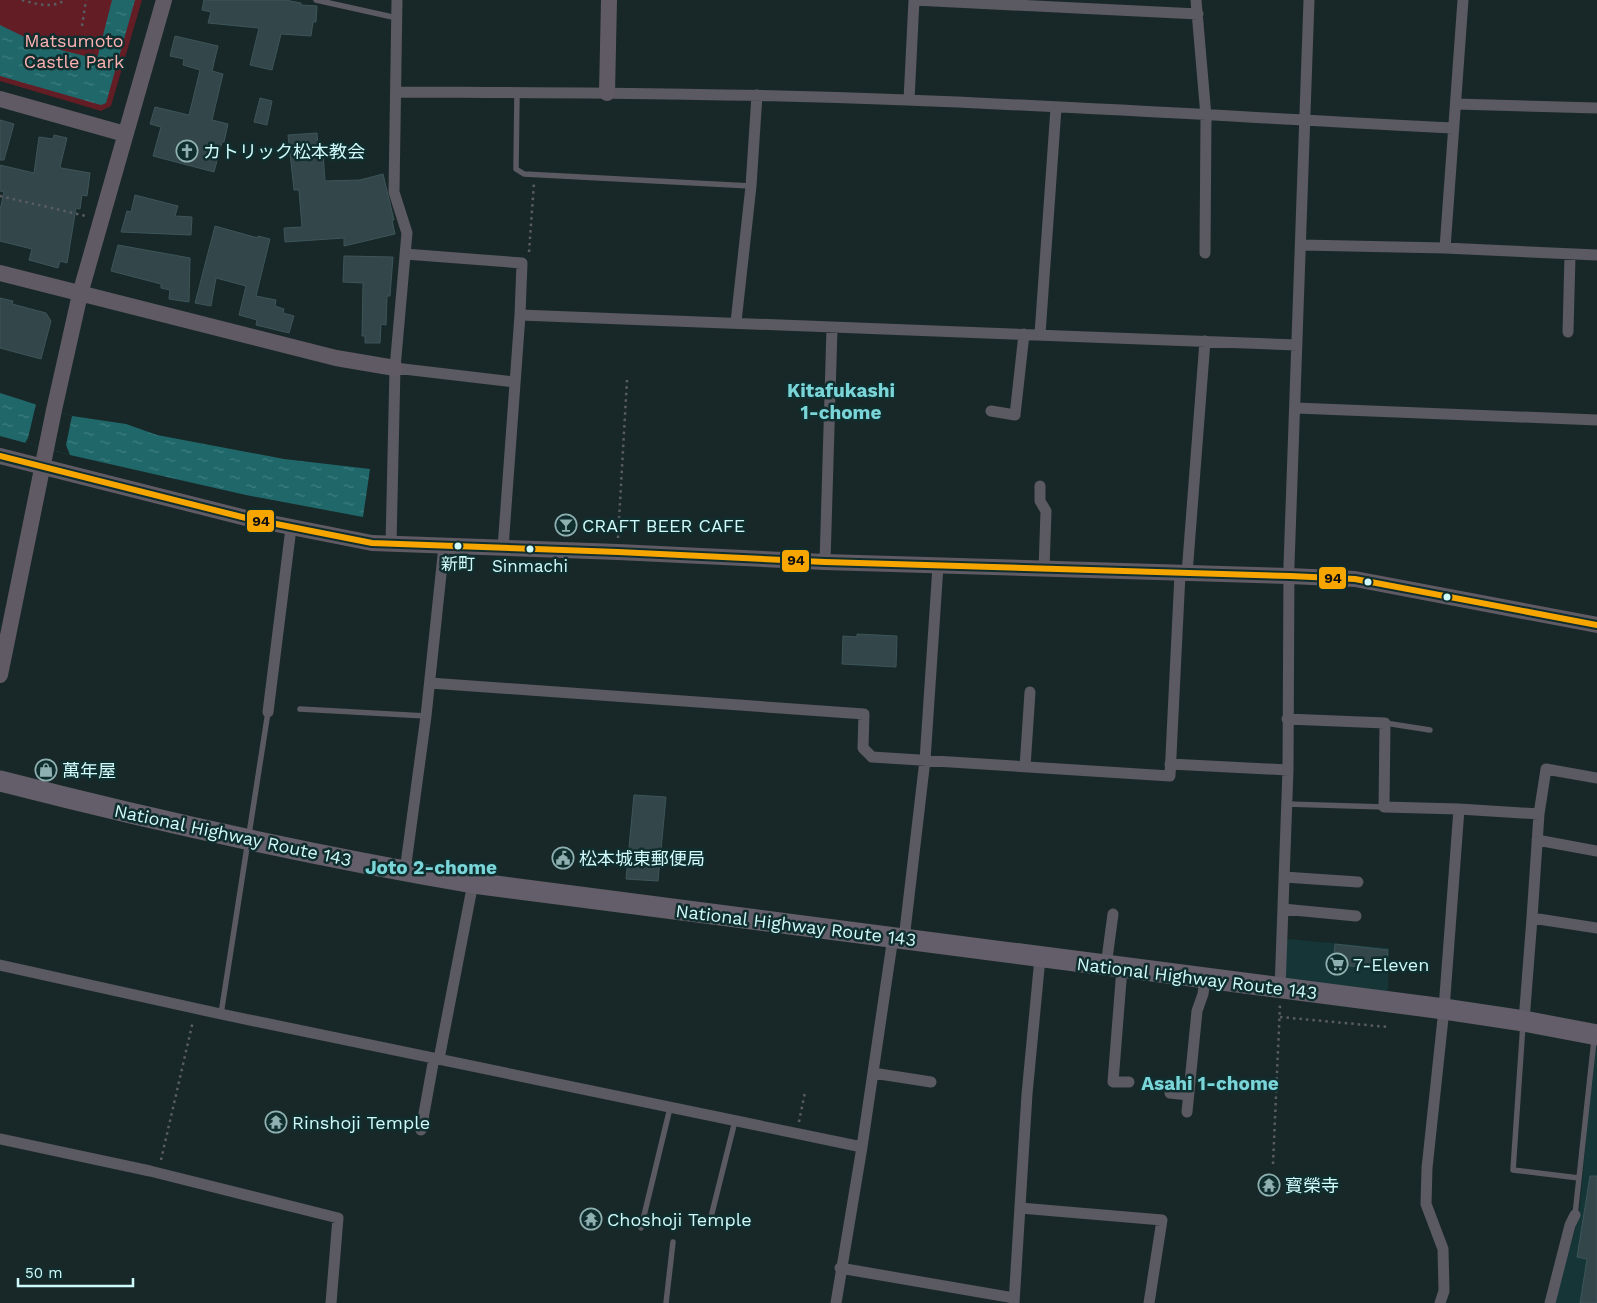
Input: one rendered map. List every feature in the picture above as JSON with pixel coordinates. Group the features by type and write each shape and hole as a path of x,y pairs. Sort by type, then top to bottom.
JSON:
{"highway":[{"name":"National Highway Route 143","path":"0,781 105,808 248,839 473,883 1524,1020 1596,1035"}],"street":[{"path":"0,675 3,647 80,294 164,0"},
{"path":"391,544 395,368 407,233 394,192 397,0"},
{"path":"607,93 609,0"},
{"path":"909,100 914,0 1198,14"},
{"path":"1196,0 1206,116 1205,253"},
{"path":"1280,989 1288,770 1287,719 1290,576 1309,0"},
{"path":"1445,248 1463,0"},
{"path":"397,92 757,95 909,100 1453,128"},
{"path":"736,322 757,95"},
{"path":"0,98 125,134"},
{"path":"1456,104 1597,108"},
{"path":"1040,334 1056,108"},
{"path":"1301,245 1445,248 1597,256"},
{"path":"405,254 522,263 503,548"},
{"path":"1568,332 1570,255"},
{"path":"0,273 336,358 395,368 515,382"},
{"path":"520,315 1297,345"},
{"path":"825,562 832,328"},
{"path":"991,412 1015,415 1024,334"},
{"path":"430,683 864,714 863,748 872,757 1170,776 1184,574 1205,341"},
{"path":"1296,408 1597,420"},
{"path":"0,456 246,518 372,543 825,562 1355,579 1597,625"},
{"path":"1040,486 1040,501 1046,511 1044,569"},
{"path":"268,712 291,528"},
{"path":"405,871 430,683 444,546"},
{"path":"836,1303 840,1268 862,1148 873,1073 899,938 925,760 938,566"},
{"path":"1025,767 1030,692"},
{"path":"1287,719 1384,723 1384,807 1539,814"},
{"path":"1170,764 1288,770"},
{"path":"1524,1020 1539,814 1546,769 1597,778"},
{"path":"1440,1303 1444,1291 1443,1249 1426,1204 1427,1168 1444,1010 1460,809"},
{"path":"1537,840 1597,851"},
{"path":"1284,877 1358,882"},
{"path":"421,1130 473,883"},
{"path":"1283,908 1356,916"},
{"path":"1113,914 1112,1086 1129,1082"},
{"path":"1532,918 1597,928"},
{"path":"840,1268 1014,1300 1027,1094 1040,958"},
{"path":"0,964 221,1014 862,1148"},
{"path":"1187,1112 1197,1011 1203,994 1205,979"},
{"path":"873,1073 931,1082"},
{"path":"1170,1093 1188,1095"},
{"path":"0,1139 158,1173 338,1218 331,1303"},
{"path":"1020,1208 1162,1220 1150,1303"},
{"path":"1550,1303 1570,1225 1575,1215"}],"lane":[{"path":"316,0 397,18"},
{"path":"517,93 516,169 524,174 750,186"},
{"path":"300,710 426,716"},
{"path":"221,1014 268,712"},
{"path":"1384,723 1430,730"},
{"path":"1286,804 1384,807"},
{"path":"1524,1020 1513,1170 1579,1178"},
{"path":"1575,1215 1596,1035"},
{"path":"641,1228 670,1108"},
{"path":"712,1217 735,1121"},
{"path":"666,1303 673,1242"}],"path":[{"path":"22,0 53,6 65,0"},
{"path":"82,26 86,0"},
{"path":"522,263 529,257 534,175"},
{"path":"0,196 86,216"},
{"path":"618,552 627,380"},
{"path":"1273,1164 1280,989"},
{"path":"158,1173 196,1008"},
{"path":"1280,1017 1388,1026"},
{"path":"797,1134 804,1092"}],"shaded area":[{"name":"7-Eleven","path":"1287,939 1389,948 1388,994 1285,980"},
{"path":"1595,1045 1597,1045 1597,1303 1554,1303 1579,1215"}],"green space":[{"name":"Matsumoto Castle Park","path":"0,0 142,0 111,106 101,111 0,81"}],"water":[{"path":"112,0 135,0 106,103 101,105 0,76 0,25 41,45 97,59"},
{"path":"0,393 72,416 126,424 157,435 284,459 370,469 363,517 246,495 70,455 0,436"}],"pier":[{"path":"36,404 72,416 66,445 70,455 25,443 28,438"}],"building":[{"path":"204,0 285,0 301,3 301,5 317,6 316,22 313,22 311,36 281,34 272,70 250,65 259,28 208,23 211,12 202,10"},
{"path":"175,36 218,46 212,71 223,74 212,120 228,124 214,172 153,156 161,127 150,124 155,107 189,115 200,70 183,65 184,59 170,56"},
{"path":"260,98 272,101 267,125 254,122"},
{"path":"0,120 14,124 4,160 0,160"},
{"path":"317,133 319,154 323,153 325,181 360,180 383,174 394,220 392,220 395,234 344,246 344,238 285,242 284,228 302,227 299,190 294,190 288,135"},
{"path":"54,135 67,138 60,167 90,173 87,196 82,195 80,209 76,208 67,263 60,261 58,268 29,260 32,249 0,241 0,210 4,192 0,191 0,165 34,173 39,137 53,139"},
{"path":"135,195 178,206 175,216 192,217 191,235 121,232 127,211 131,212"},
{"path":"215,226 258,238 258,236 270,239 256,296 276,300 275,306 284,309 283,313 294,316 289,333 256,325 257,320 239,315 246,286 216,278 211,306 195,303"},
{"path":"118,245 190,258 189,302 169,299 170,290 161,288 161,284 111,271"},
{"path":"344,256 393,257 390,296 387,296 386,325 381,324 380,343 365,343 365,336 362,336 363,283 343,282"},
{"path":"0,298 13,301 12,304 46,313 51,321 41,359 0,348"},
{"path":"857,634 897,636 896,667 842,664 843,636 857,637"},
{"path":"634,795 666,797 658,881 626,879"},
{"path":"1335,944 1388,950 1386,970 1333,964"},
{"path":"1590,1176 1597,1176 1597,1303 1580,1303 1587,1259 1577,1257"}],"transit line":[{"name":"94","path":"0,456 246,518 372,543 825,562 1355,579 1597,625"}],"place":[{"name":"カトリック松本教会","path":"187,151"},
{"name":"CRAFT BEER CAFE","path":"566,525"},
{"name":"新町","path":"458,546"},
{"name":"Sinmachi","path":"530,549"},
{"name":"萬年屋","path":"46,770"},
{"name":"松本城東郵便局","path":"563,858"},
{"name":"7-Eleven","path":"1337,964"},
{"name":"Rinshoji Temple","path":"276,1122"},
{"name":"寳榮寺","path":"1269,1185"},
{"name":"Choshoji Temple","path":"591,1219"}],"district":[{"name":"Kitafukashi 1-chome","path":"841,401"},
{"name":"Joto 2-chome","path":"431,867"},
{"name":"Asahi 1-chome","path":"1210,1083"}]}
